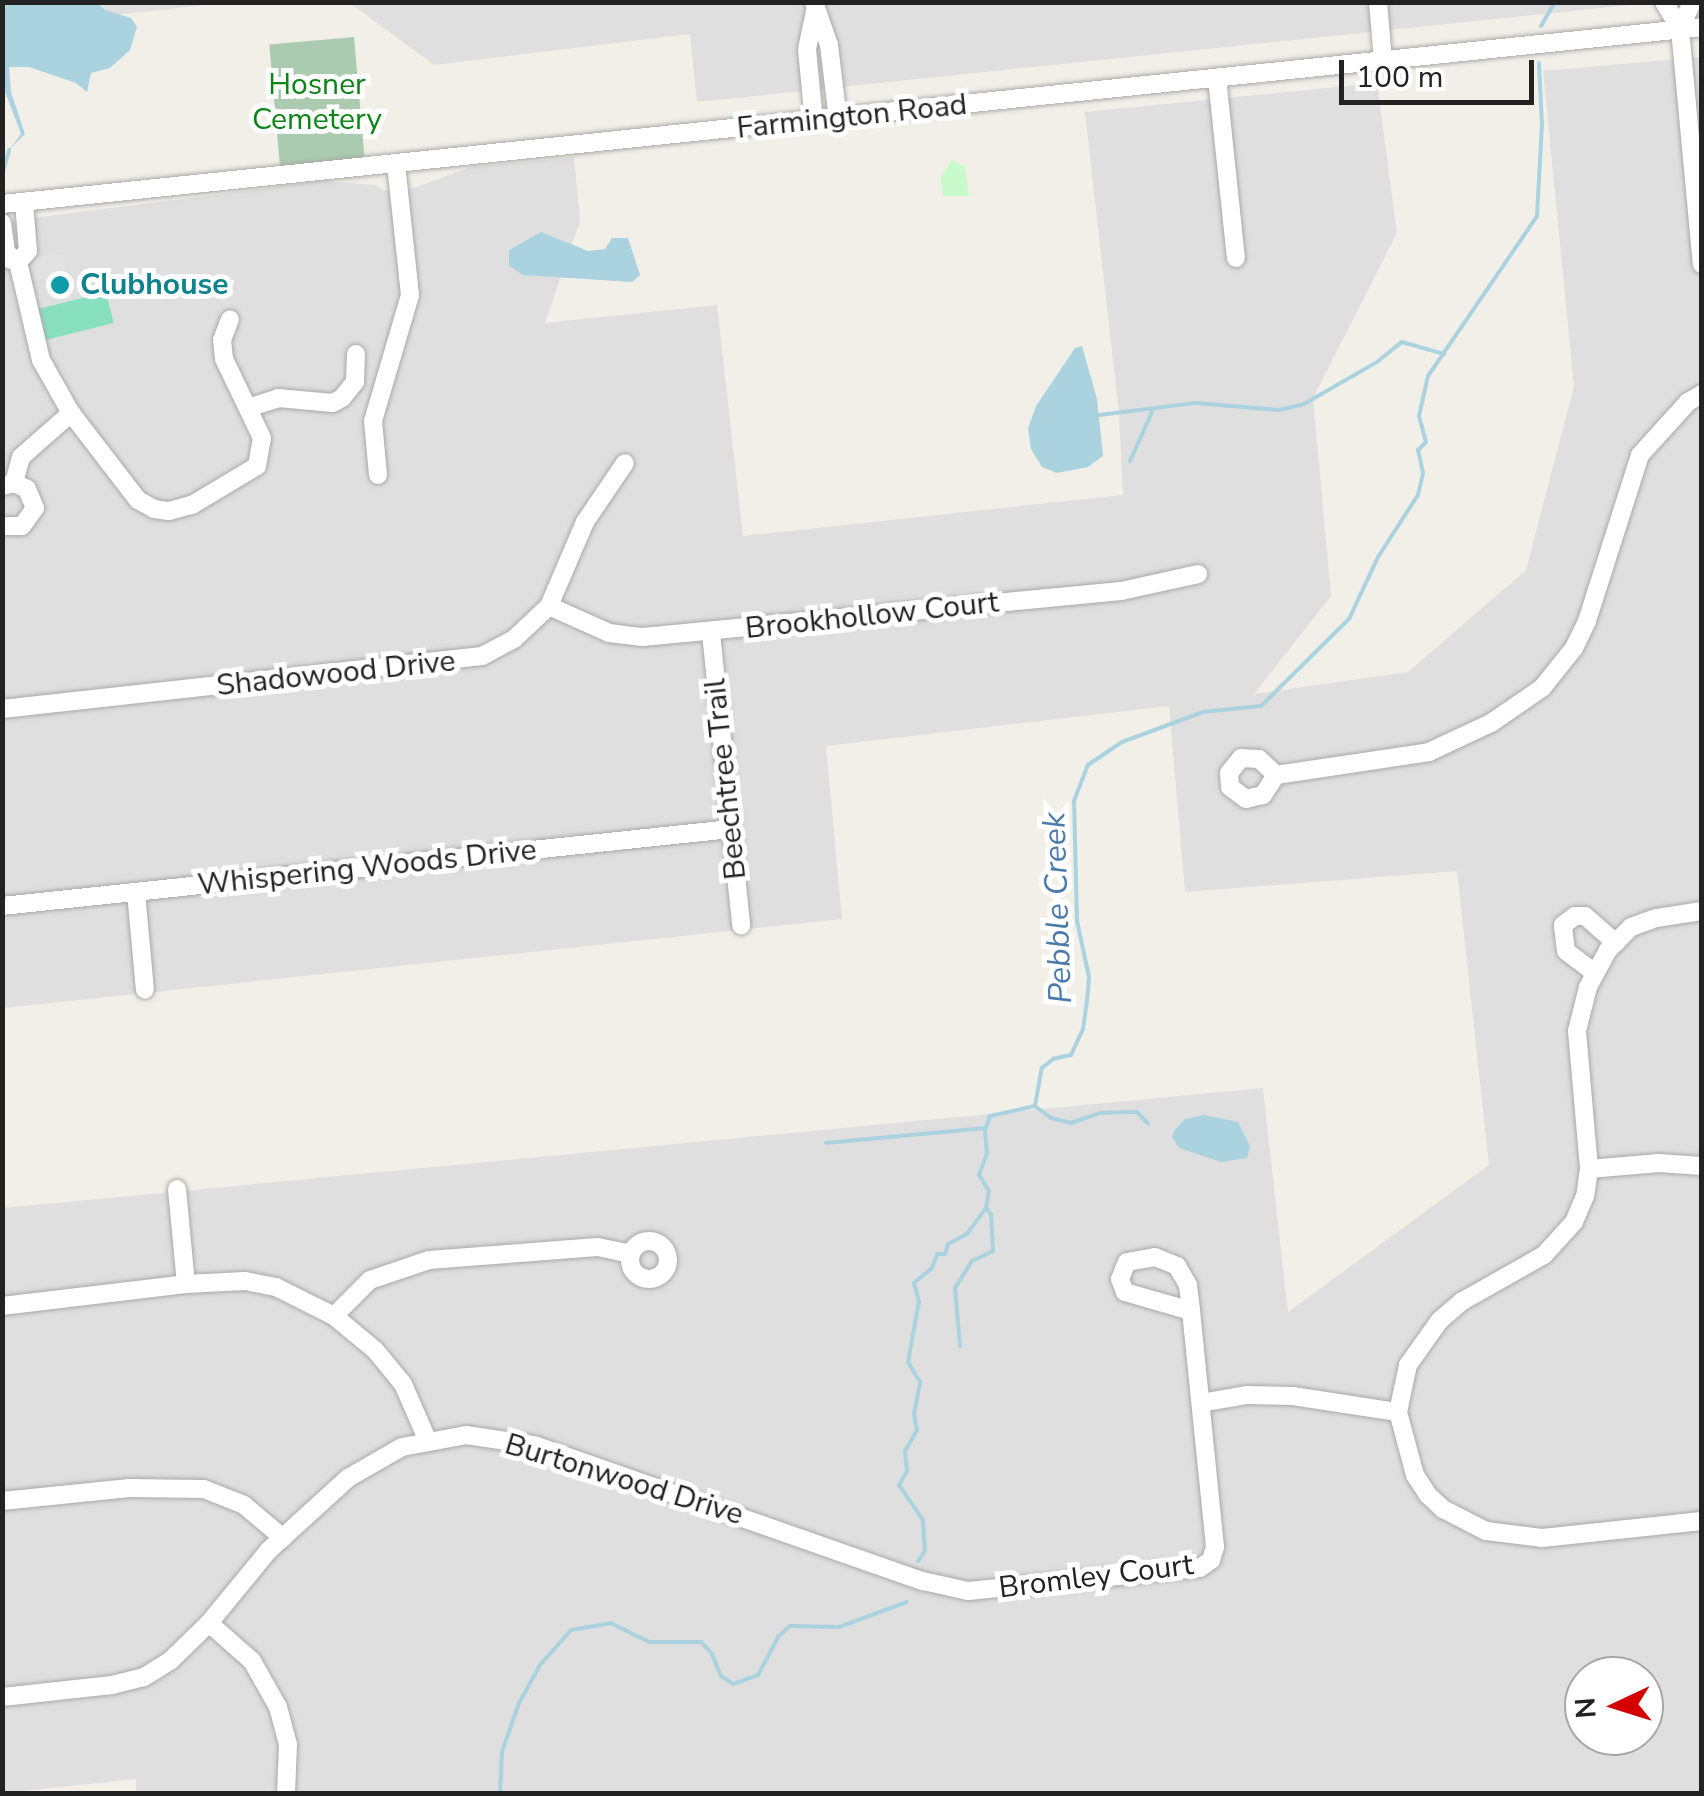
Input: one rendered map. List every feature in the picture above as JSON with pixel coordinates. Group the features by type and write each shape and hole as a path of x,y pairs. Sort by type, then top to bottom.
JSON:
{"street":[{"path":"1378,2 1383,60"},
{"path":"1664,2 1680,29 1702,264"},
{"path":"1680,29 1692,2"},
{"path":"815,6 829,45 838,119"},
{"path":"814,122 807,49 815,6"},
{"name":"Farmington Road","path":"2,204 1702,27"},
{"path":"1217,78 1236,258"},
{"path":"378,475 373,421 410,296 396,165"},
{"path":"10,260 28,251 24,202"},
{"path":"2,223 6,253 41,360 72,413 138,500 169,511 192,505 256,466 262,438 224,359 222,340 230,319"},
{"path":"248,408 278,398 333,403 355,382 356,354"},
{"path":"1276,775 1428,752 1491,723 1542,688 1566,659 1587,622 1640,454 1677,412 1702,394"},
{"path":"2,526 22,526 35,508 27,488 8,484 21,457 72,413"},
{"name":"Shadowood Drive","path":"2,710 467,660 514,639 549,606 585,522 625,463"},
{"name":"Brookhollow Court","path":"549,606 591,626 626,636 711,634 1121,591 1198,574"},
{"name":"Beechtree Trail","path":"711,634 741,925"},
{"name":"Whispering Woods Drive","path":"2,906 730,829"},
{"path":"136,892 145,990"},
{"path":"1702,911 1656,918 1631,927 1596,973 1578,1031 1589,1169 1585,1196 1574,1222 1544,1255 1461,1302 1423,1342 1408,1365 1398,1412 1415,1475 1428,1495 1443,1509 1486,1532 1542,1538 1702,1521"},
{"path":"1596,973 1566,951 1564,925 1575,916 1584,916 1616,942"},
{"path":"1589,1169 1659,1163 1702,1166"},
{"path":"177,1189 186,1284"},
{"path":"334,1316 370,1280 428,1260 598,1247 630,1254"},
{"path":"2,1306 186,1284 245,1281 276,1287 334,1316 375,1350 403,1384 427,1439"},
{"name":"Bromley Court","path":"910,1576 968,1591 1134,1578 1206,1566 1215,1547 1191,1311"},
{"path":"1201,1403 1246,1395 1293,1396 1398,1412"},
{"name":"Burtonwood Drive","path":"2,1697 112,1686 144,1677 172,1660 283,1538 348,1478 402,1447 427,1439 466,1435 534,1445 910,1576"},
{"path":"2,1500 129,1488 204,1489 244,1505 283,1538"},
{"path":"209,1623 252,1661 278,1707 288,1744 286,1794"}],"shaded area":[{"path":"3,2 221,3 3,28"},
{"path":"350,3 1649,3 697,102 690,34 434,65"},
{"path":"1701,57 1701,1793 136,1794 136,1779 3,1793 3,1208 1263,1088 1288,1312 1489,1165 1457,871 1185,892 1169,706 826,746 842,919 3,1008 2,222 323,181 375,185 385,191 414,188 471,167 574,157 580,221 545,323 717,305 743,536 1123,495 1119,414 1085,112 1377,83 1397,233 1313,398 1331,596 1254,694 1408,672 1526,570 1574,386 1543,71"},
{"path":"64,254 66,277 36,280 34,257"}],"green space":[{"name":"Hosner Cemetery","path":"354,37 365,159 280,166 269,44"},
{"path":"952,160 965,167 969,196 943,196 941,176"},
{"path":"106,292 114,323 46,340 38,309"}],"water":[{"path":"2,3 97,3 105,10 131,18 137,27 130,50 110,68 91,73 87,92 76,83 29,67 9,67 11,92 25,134 9,150 21,134 3,86"},
{"path":"541,232 588,251 605,249 612,238 628,238 640,275 632,282 523,275 509,266 509,250"},
{"path":"1082,346 1097,399 1103,456 1088,467 1057,473 1042,467 1031,449 1028,428 1036,406 1075,348"},
{"path":"1204,1115 1238,1122 1250,1146 1247,1158 1221,1162 1179,1148 1172,1137 1174,1131 1185,1119"}],"waterway":[{"name":"Pebble Creek","path":"1541,26 1555,2"},
{"name":"Pebble Creek","path":"1035,1106 1042,1068 1053,1059 1071,1055 1083,1029 1089,977 1077,921 1074,801 1088,765 1122,742 1203,712 1261,706 1349,619 1378,557 1418,495 1423,473 1418,450 1426,442 1419,416 1428,376 1537,216 1542,125 1539,63"},
{"path":"2,175 9,150"},
{"path":"1099,415 1196,403 1279,410 1304,404 1377,362 1402,342 1444,354"},
{"path":"1130,461 1152,412"},
{"path":"1035,1106 1051,1118 1071,1123 1100,1113 1137,1112 1148,1124"},
{"name":"Pebble Creek","path":"918,1561 925,1551 923,1520 899,1485 907,1471 905,1451 917,1430 914,1414 920,1382 908,1362 919,1301 914,1283 932,1268 937,1254 945,1254 948,1244 967,1234 986,1208 989,1191 979,1175 987,1153 985,1131 990,1116 1035,1106"},
{"path":"826,1143 985,1128"},
{"path":"960,1346 955,1288 972,1261 993,1251 991,1214 986,1208"},
{"name":"Pebble Creek","path":"500,1794 502,1752 519,1703 540,1665 571,1630 611,1623 649,1642 701,1642 712,1654 721,1676 733,1684 758,1675 778,1637 790,1626 839,1627 907,1602"}],"place":[{"name":"Clubhouse","path":"60,285"}]}
